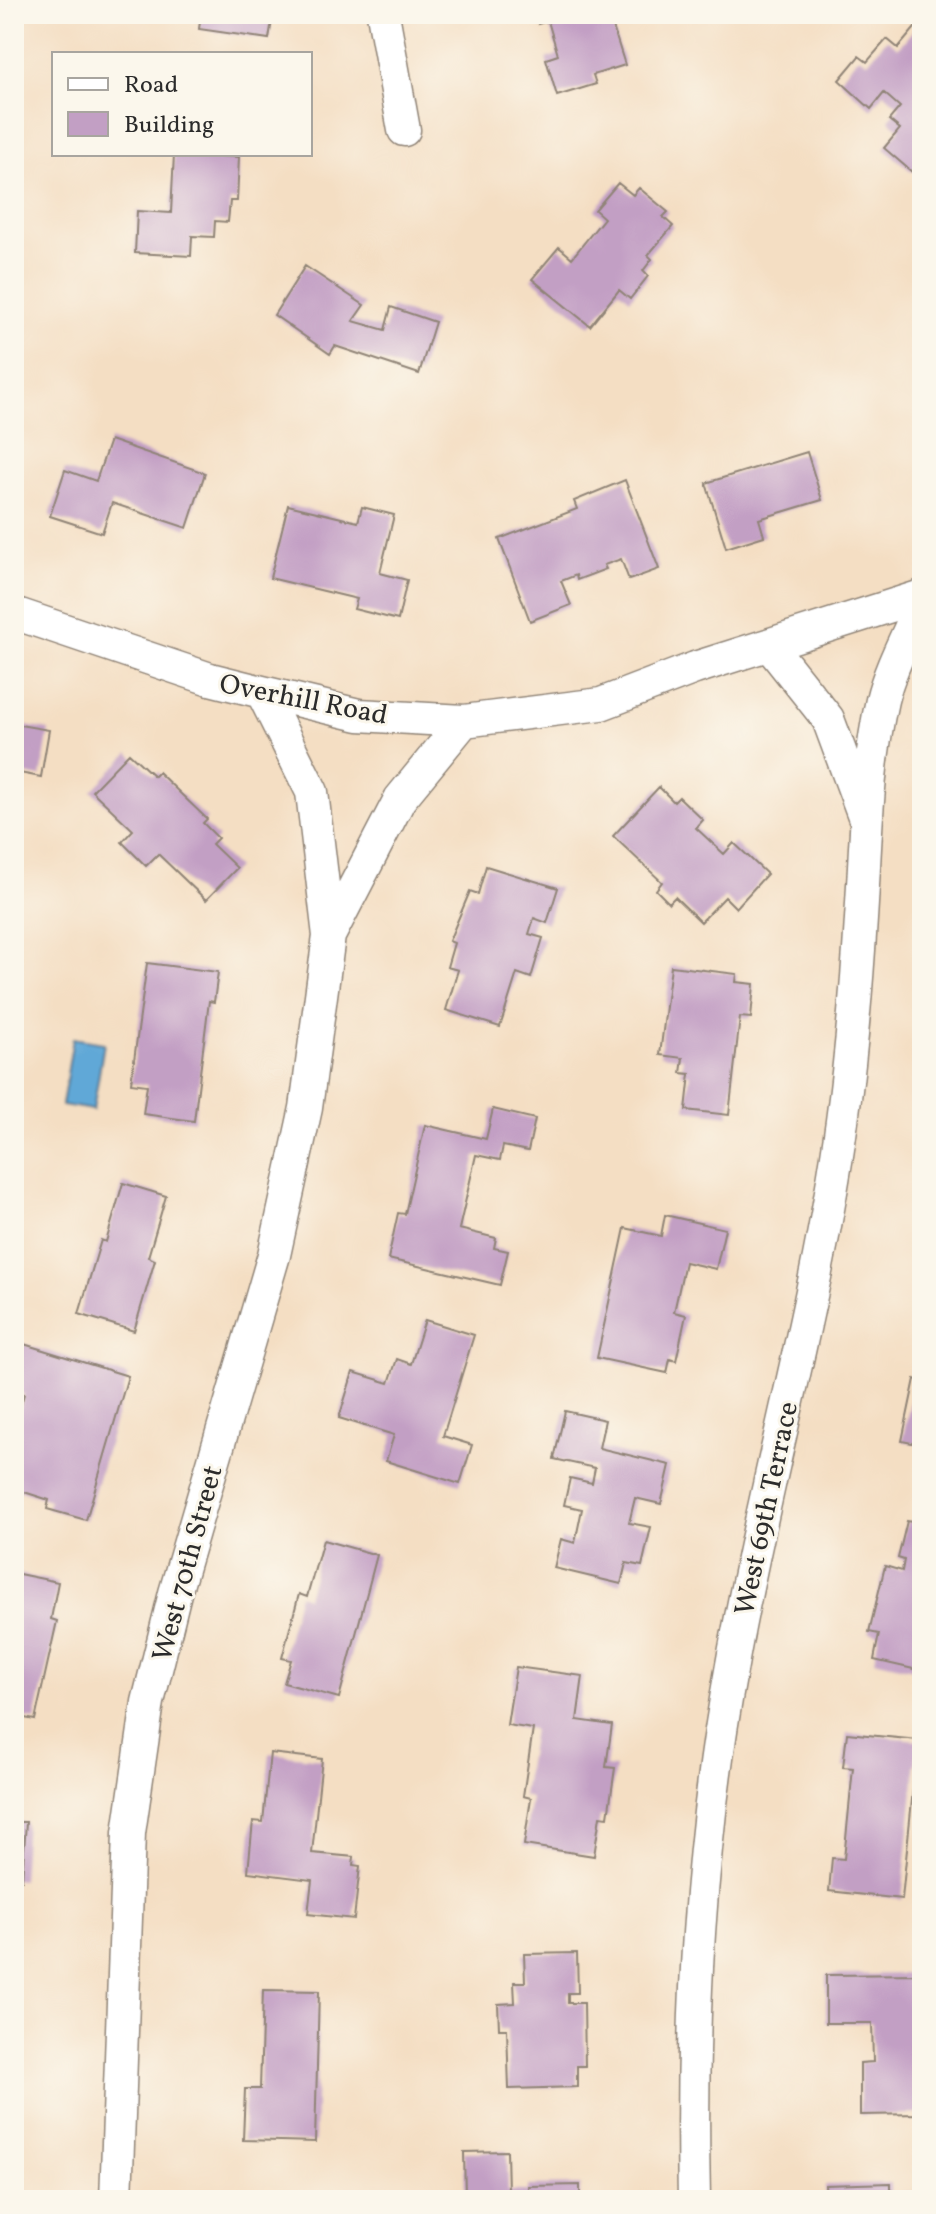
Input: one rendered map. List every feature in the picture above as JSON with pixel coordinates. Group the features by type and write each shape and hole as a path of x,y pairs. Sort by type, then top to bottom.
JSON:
{"street":[{"path":"383,14 404,130"},
{"name":"Overhill Road","path":"14,613 210,679 262,692 359,715 464,721 601,704 695,668 922,599"},
{"name":"West 69th Terrace","path":"694,2200 692,2040 697,1925 709,1808 732,1663 819,1254 842,1120 861,918 865,819 883,696 922,599"},
{"name":"West 69th Terrace","path":"770,646 828,719 865,819"},
{"name":"West 70th Street","path":"116,2200 129,1833 148,1702 175,1593 274,1255 306,1108 329,936 312,792 262,692"},
{"name":"West 70th Street","path":"329,936 400,799 464,721"}],"water":[{"path":"73,1038 104,1043 93,1110 62,1105"}],"building":[{"path":"201,14 273,14 269,39 199,29"},
{"path":"535,14 609,14 625,65 593,75 596,84 557,96 546,59 558,55 548,21 538,24"},
{"path":"919,23 922,26 922,160 912,172 884,148 900,129 889,120 900,107 884,93 871,109 839,80 859,56 867,62 887,39 898,48"},
{"path":"174,156 239,157 237,201 230,201 228,222 215,221 214,237 192,236 191,256 135,253 137,211 171,213"},
{"path":"618,183 633,195 639,188 668,212 663,217 673,226 648,255 652,259 643,271 648,276 630,299 619,290 590,326 532,279 559,247 572,258 604,218 595,210"},
{"path":"305,266 364,305 353,321 385,330 391,307 435,322 419,374 335,346 330,354 274,315"},
{"path":"14,386 22,410 16,410 20,424 14,426"},
{"path":"110,440 205,473 187,528 112,503 102,533 50,516 65,470 96,481"},
{"path":"807,452 822,500 759,519 764,536 726,548 706,483"},
{"path":"625,480 659,569 629,580 621,559 604,565 606,569 577,580 576,575 561,581 571,605 530,621 499,539 577,509 574,501"},
{"path":"288,505 358,522 362,507 394,515 380,573 407,580 398,620 354,609 357,599 270,578"},
{"path":"14,724 49,730 41,777 14,772"},
{"path":"129,753 154,776 158,772 207,819 203,823 218,838 212,844 237,868 206,900 158,854 146,866 122,842 133,830 92,791"},
{"path":"659,787 674,802 679,797 703,820 696,828 724,854 734,843 767,874 736,908 725,897 701,922 675,897 669,903 656,890 662,882 613,836"},
{"path":"486,866 558,888 547,923 534,918 529,934 543,938 531,978 517,973 500,1027 446,1010 458,970 447,967 454,943 449,941 470,891 478,894"},
{"path":"147,963 218,972 214,1002 209,1001 194,1121 143,1114 147,1085 131,1083"},
{"path":"671,966 737,974 736,982 754,984 751,1018 740,1017 729,1115 686,1110 690,1074 681,1073 683,1058 660,1055"},
{"path":"493,1109 535,1119 528,1151 503,1146 500,1160 476,1155 459,1229 496,1238 494,1248 508,1251 500,1285 388,1259 398,1213 405,1214 425,1125 486,1139"},
{"path":"123,1183 166,1196 148,1257 155,1260 134,1331 79,1314 101,1240 106,1242"},
{"path":"665,1215 725,1229 716,1269 685,1262 674,1312 686,1315 676,1361 670,1359 667,1373 597,1358 625,1228 661,1236"},
{"path":"425,1320 474,1335 443,1436 472,1445 460,1484 386,1461 394,1435 339,1418 353,1372 389,1383 397,1359 411,1364"},
{"path":"14,1341 128,1376 86,1520 47,1509 49,1500 18,1490 14,1502 14,1429 24,1394 14,1391"},
{"path":"915,1379 922,1381 922,1445 902,1441"},
{"path":"565,1411 605,1420 599,1448 670,1465 661,1504 635,1498 629,1523 651,1527 642,1566 626,1563 621,1584 554,1568 561,1539 575,1543 582,1509 564,1505 570,1478 592,1483 595,1468 554,1459"},
{"path":"907,1521 922,1524 922,1671 874,1660 879,1634 869,1632 885,1566 902,1571 904,1560 898,1558"},
{"path":"323,1540 377,1555 339,1698 284,1683 291,1660 282,1658 299,1594 307,1597"},
{"path":"14,1573 58,1582 51,1619 57,1621 35,1720 14,1716"},
{"path":"516,1667 583,1676 577,1720 612,1725 606,1767 615,1768 608,1817 600,1816 594,1856 524,1845 531,1798 523,1796 533,1729 507,1725"},
{"path":"847,1733 918,1740 902,1899 829,1891 832,1858 844,1859 853,1768 843,1767"},
{"path":"270,1753 322,1759 312,1853 354,1857 353,1865 360,1866 354,1919 308,1914 312,1880 248,1872 253,1821 263,1822"},
{"path":"14,1822 26,1822 22,1880 14,1879"},
{"path":"577,1953 578,1993 568,1993 568,2003 584,2003 585,2066 577,2066 577,2087 509,2089 507,2029 499,2029 498,2004 515,2003 514,1982 525,1982 524,1954"},
{"path":"922,1974 922,2114 860,2115 860,2063 873,2062 872,2023 826,2023 826,1975"},
{"path":"263,1990 319,1991 315,2142 243,2140 245,2089 260,2089"},
{"path":"507,2151 508,2191 528,2191 528,2186 580,2185 580,2200 496,2200 496,2195 465,2195 464,2152"},
{"path":"891,2183 891,2200 826,2200 825,2185"},
{"path":"901,2192 922,2192 922,2200 901,2200"},
{"path":"242,2193 309,2195 309,2200 241,2200"}]}
